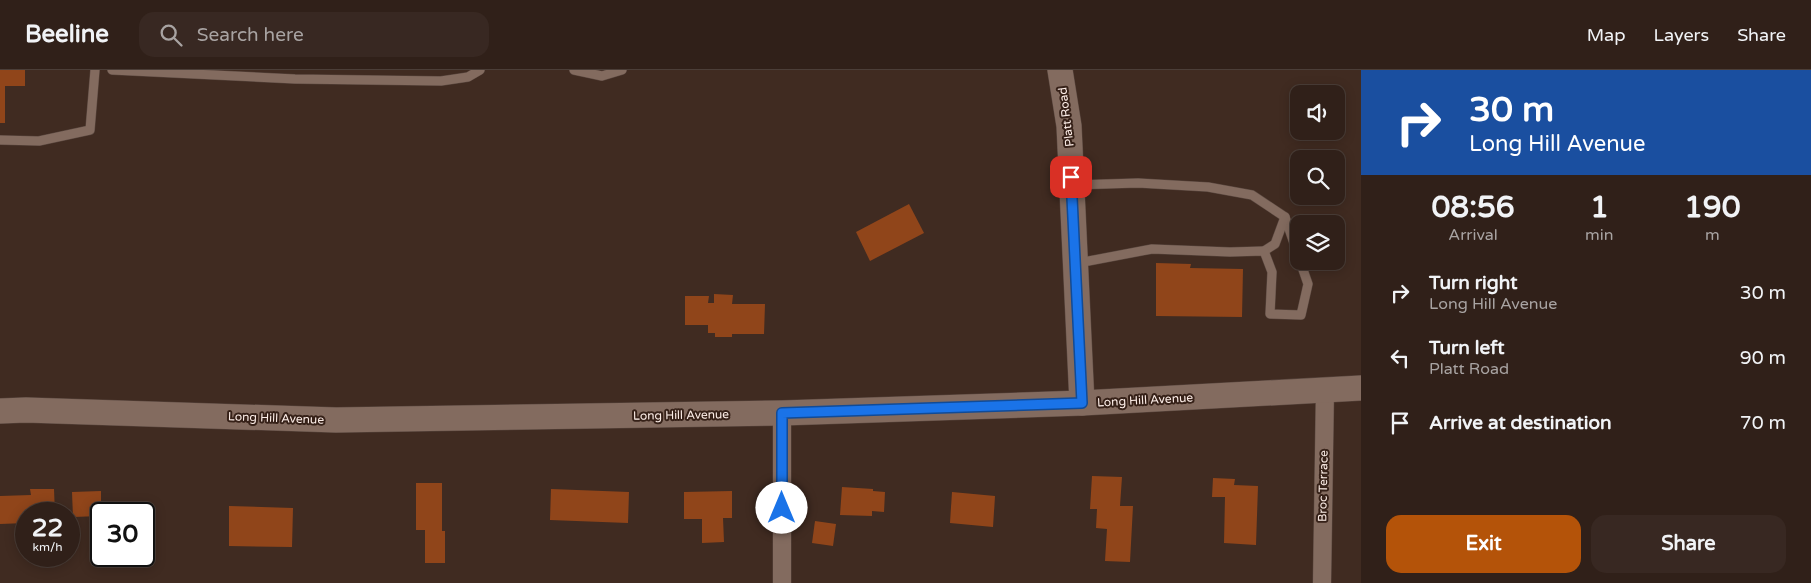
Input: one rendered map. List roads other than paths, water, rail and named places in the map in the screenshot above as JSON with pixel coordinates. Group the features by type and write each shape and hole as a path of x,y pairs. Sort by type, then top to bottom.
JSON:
{"street":[{"name":"Platt Road","path":"1060,70 1070,126 1071,185 1082,403"},
{"name":"Long Hill Avenue","path":"0,411 36,410 336,420 782,413 1082,403 1361,388"},
{"name":"Broc Terrace","path":"1322,583 1325,389"},
{"path":"782,413 782,583"}],"lane":[{"path":"0,140 39,141 90,130 95,70"},
{"path":"112,70 295,79 441,82 468,77 480,70"},
{"path":"574,70 602,76 622,70"},
{"path":"1071,185 1138,183 1208,187 1252,196 1285,217 1290,232"},
{"path":"1075,264 1152,249 1230,252 1264,251 1275,244 1285,217"},
{"path":"1264,251 1272,272 1270,314 1300,315 1308,284 1303,270"}]}
